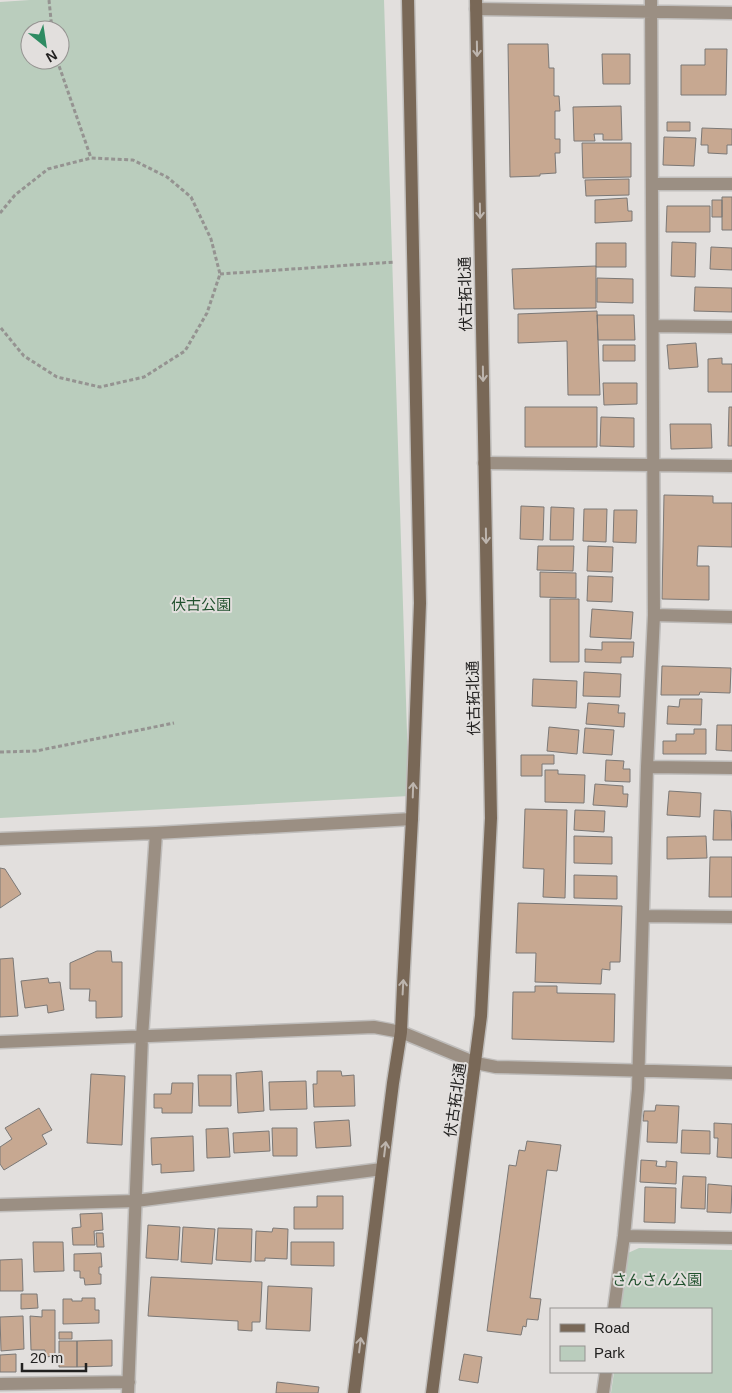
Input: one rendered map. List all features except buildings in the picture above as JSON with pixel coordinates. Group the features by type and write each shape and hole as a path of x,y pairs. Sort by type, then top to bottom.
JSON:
{"street":[{"path":"354,1393 401,1032 412,819 420,603 408,0"},
{"path":"476,4 652,6 732,12"},
{"name":"伏古拓北通","path":"432,1393 482,1016 491,818 476,4"},
{"path":"614,1308 624,1236 638,1089 647,767 654,615 652,6"},
{"path":"652,184 732,184"},
{"path":"653,326 732,327"},
{"path":"484,463 732,466"},
{"path":"654,615 732,617"},
{"path":"647,767 732,768"},
{"path":"0,839 156,833 412,819"},
{"path":"0,1384 128,1388 142,1037 156,833"},
{"path":"643,916 732,917"},
{"path":"0,1042 374,1027 401,1032 476,1063 496,1067 732,1073"},
{"path":"0,1205 136,1201 382,1169"},
{"path":"624,1236 732,1238"},
{"path":"603,1393 606,1373"}],"path":[{"path":"49,0 51,20"},
{"path":"60,70 91,158"},
{"path":"0,213 15,194 48,169 91,158 133,160 167,177 191,197 211,239 220,274 207,313 185,351 144,377 100,387 57,377 24,356 0,327"},
{"path":"220,274 395,262"},
{"path":"0,752 36,751 174,723"}],"green space":[{"name":"伏古公園","path":"30,0 384,0 409,796 0,818 0,2"},
{"name":"さんさん公園","path":"639,1248 732,1250 732,1393 611,1393 614,1373 712,1373 712,1308 621,1308 628,1253"}]}
